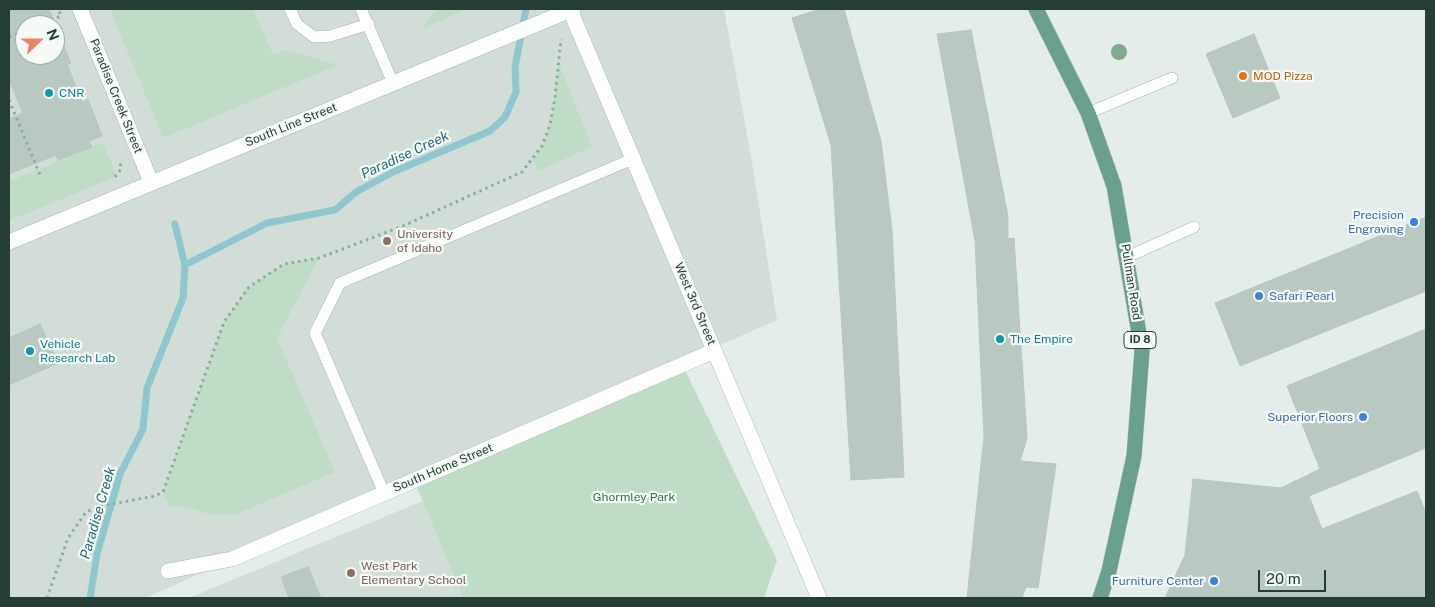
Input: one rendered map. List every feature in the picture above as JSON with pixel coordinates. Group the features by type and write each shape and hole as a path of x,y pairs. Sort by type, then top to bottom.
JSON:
{"main road":[{"name":"Pullman Road","path":"1036,9 1088,113 1114,186 1142,351 1134,456 1109,571 1100,598"}],"street":[{"name":"Paradise Creek Street","path":"80,9 151,182"},
{"name":"South Line Street","path":"9,242 572,9"},
{"name":"West 3rd Street","path":"572,9 819,598"},
{"name":"South Home Street","path":"168,571 232,559 714,351"}],"lane":[{"path":"290,9 297,24 314,37 330,36 368,24"},
{"path":"361,9 393,83"},
{"path":"1088,113 1172,78"},
{"path":"384,493 315,333 340,283 635,158"},
{"path":"1127,257 1194,228"}],"path":[{"path":"9,100 40,175"},
{"path":"110,180 117,176 121,170 119,154"},
{"path":"47,598 68,538 78,520 86,512 101,506 140,499"}],"shaded area":[{"name":"University of Idaho","path":"9,9 724,9 752,162 777,320 145,598 9,598"},
{"name":"West Park Elementary School","path":"423,501 463,598 189,598 309,548"}],"green space":[{"path":"110,9 253,9 273,54 287,50 338,65 163,138"},
{"path":"436,9 466,9 421,30"},
{"path":"559,64 592,147 538,171 533,159 542,146 550,125"},
{"path":"103,143 117,176 9,221 9,181"},
{"path":"319,258 277,338 335,472 237,514 211,515 187,507 169,506 163,492 224,322 249,287 284,264"},
{"name":"Ghormley Park","path":"682,364 777,560 764,598 463,598 414,480"}],"building":[{"name":"CNR","path":"9,9 49,9 51,15 15,15 15,65 65,65 65,48 71,63 67,64 82,102 88,99 102,136 89,141 92,147 58,160 56,155 9,174 9,119 23,113 9,79"},
{"path":"820,9 844,9 881,141 892,230 904,477 851,480 831,145 792,18"},
{"name":"The Empire","path":"971,30 1008,216 1008,239 1014,238 1027,438 1020,461 1056,464 1038,588 1026,587 1022,598 967,598 984,436 975,241 937,34"},
{"name":"MOD Pizza","path":"1254,34 1280,98 1233,118 1206,54"},
{"path":"1426,217 1426,291 1240,366 1215,303"},
{"name":"Vehicle Research Lab","path":"40,324 58,363 9,385 9,338"},
{"path":"1426,329 1426,448 1309,496 1322,529 1417,491 1426,513 1426,598 1165,598 1185,555 1193,479 1281,488 1320,469 1287,386"},
{"path":"308,567 321,598 289,598 281,577"}],"waterway":[{"name":"Paradise Creek","path":"185,265 267,223 335,210 356,192 393,172 490,131 505,117 516,92 515,67 526,9"},
{"name":"Paradise Creek","path":"90,598 97,554 120,474 143,429 147,388 183,298 185,265 175,224"}],"place":[{"name":"MOD Pizza","path":"1243,76"},
{"name":"CNR","path":"49,93"},
{"name":"Precision Engraving","path":"1414,222"},
{"name":"University of Idaho","path":"387,241"},
{"name":"Safari Pearl","path":"1259,296"},
{"name":"The Empire","path":"1000,339"},
{"name":"Vehicle Research Lab","path":"30,351"},
{"name":"Superior Floors","path":"1363,417"},
{"name":"West Park Elementary School","path":"351,573"},
{"name":"Furniture Center","path":"1214,581"}]}
